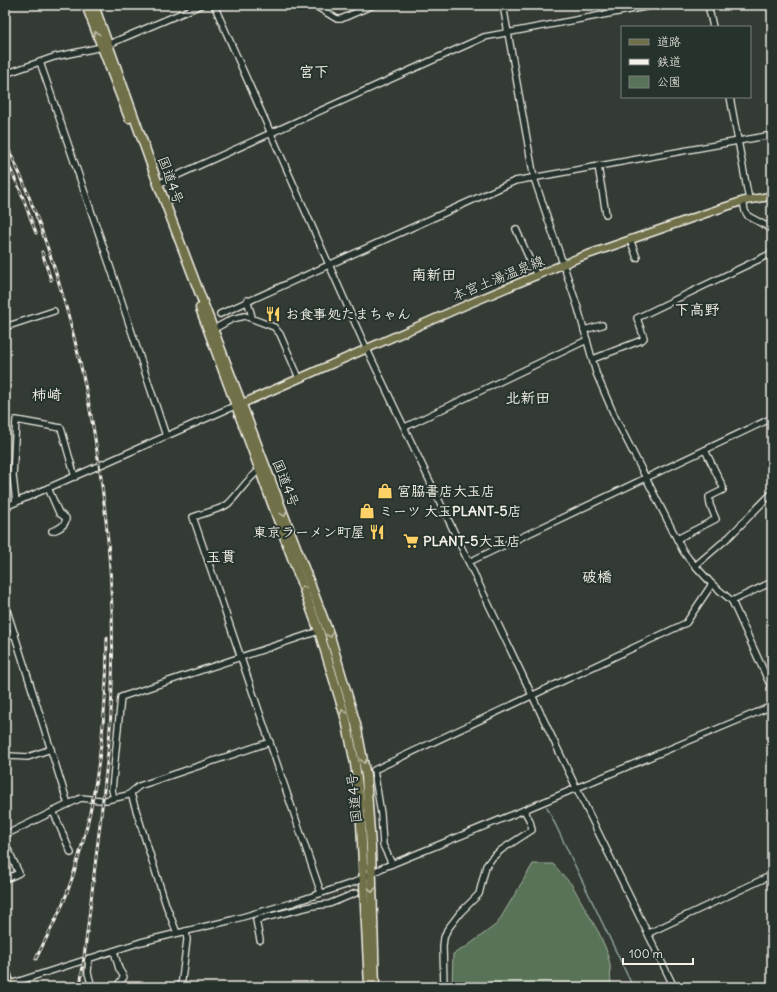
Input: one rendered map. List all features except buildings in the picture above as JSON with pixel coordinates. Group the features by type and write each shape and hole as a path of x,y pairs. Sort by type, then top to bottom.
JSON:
{"highway":[{"name":"国道4号","path":"86,5 105,46 214,329 260,470 319,630 346,720 355,764 368,876 375,987"},
{"name":"国道4号","path":"94,5 105,46 157,192 238,405 330,636 348,692 366,776 370,812 368,876 369,987"}],"main road":[{"name":"本宮土湯温泉線","path":"238,405 367,348 563,265 630,239 746,201 772,196"},
{"path":"5,968 10,986"}],"street":[{"path":"5,74 54,57 105,46 189,7 201,5"},
{"path":"214,5 328,264 367,348 532,695 674,987"},
{"path":"314,5 337,19 341,19 373,5"},
{"path":"503,5 534,178 601,385 683,551 712,584 732,601 772,689"},
{"path":"158,184 484,37 654,5"},
{"path":"708,5 713,26"},
{"path":"40,62 166,436"},
{"path":"730,98 746,201 745,211 748,216 772,229"},
{"path":"220,314 247,300 515,181 772,135"},
{"path":"598,166 606,214"},
{"path":"516,230 537,276"},
{"path":"630,239 637,258"},
{"path":"593,360 642,340 644,338 637,318 772,253"},
{"path":"247,300 252,318"},
{"path":"5,327 54,311"},
{"path":"214,329 240,316 252,318 274,327 277,330 299,378"},
{"path":"584,330 602,324"},
{"path":"405,427 587,340"},
{"path":"5,507 238,405"},
{"path":"469,562 772,418"},
{"path":"16,502 13,476 16,420 61,428 75,476"},
{"path":"677,540 716,519 710,505 709,497 723,490 723,487 705,450"},
{"path":"260,470 246,482 228,504 193,517 270,742 319,894 319,905"},
{"path":"48,488 59,513 66,518 66,522 62,527 52,531"},
{"path":"695,566 730,536 772,492"},
{"path":"732,601 772,582"},
{"path":"392,864 383,845 381,814 374,770 686,623 712,584"},
{"path":"5,604 68,804"},
{"path":"114,798 112,790 121,697 319,630"},
{"path":"5,637 15,634"},
{"path":"10,986 114,950 232,920 319,894 368,876 392,864 772,706"},
{"path":"5,835 81,798 103,800 131,794 139,786 270,742"},
{"path":"5,758 9,756 28,756 51,749"},
{"path":"131,794 166,905 177,933"},
{"path":"444,987 443,946 447,930 460,913 479,894 486,866 492,858 501,850 532,830 530,821 524,810"},
{"path":"53,811 71,853"},
{"path":"5,843 19,873 6,879 5,878"},
{"path":"649,933 772,875"},
{"path":"260,940 256,920 329,904 356,893"},
{"path":"180,987 187,940 186,931"},
{"path":"114,950 119,969 124,977 116,987"},
{"path":"89,958 88,972 92,987"}],"green space":[{"path":"533,864 553,864 572,885 599,933 606,949 610,964 611,987 452,987 453,954 466,947 497,924"}],"waterway":[{"path":"5,615 10,630"},
{"path":"547,807 633,987"}],"railway":[{"path":"5,142 24,183 48,248 66,308 82,370 94,433 103,496 109,560 112,623 112,685 110,724 103,802 80,987"},
{"path":"5,157 20,190 36,233"},
{"path":"42,252 51,280"},
{"path":"36,959 64,902 77,863 85,832 98,768 102,735 105,703 107,638"}],"place":[{"name":"お食事処たまちゃん","path":"273,314"},
{"name":"宮脇書店大玉店","path":"385,491"},
{"name":"ミーツ 大玉PLANT-5店","path":"367,511"},
{"name":"東京ラーメン町屋","path":"377,532"},
{"name":"PLANT-5大玉店","path":"411,541"}],"district":[{"name":"宮下","path":"314,72"},
{"name":"南新田","path":"434,275"},
{"name":"下高野","path":"697,310"},
{"name":"柿崎","path":"47,395"},
{"name":"北新田","path":"528,398"},
{"name":"玉貫","path":"221,557"},
{"name":"破橋","path":"597,577"}]}
